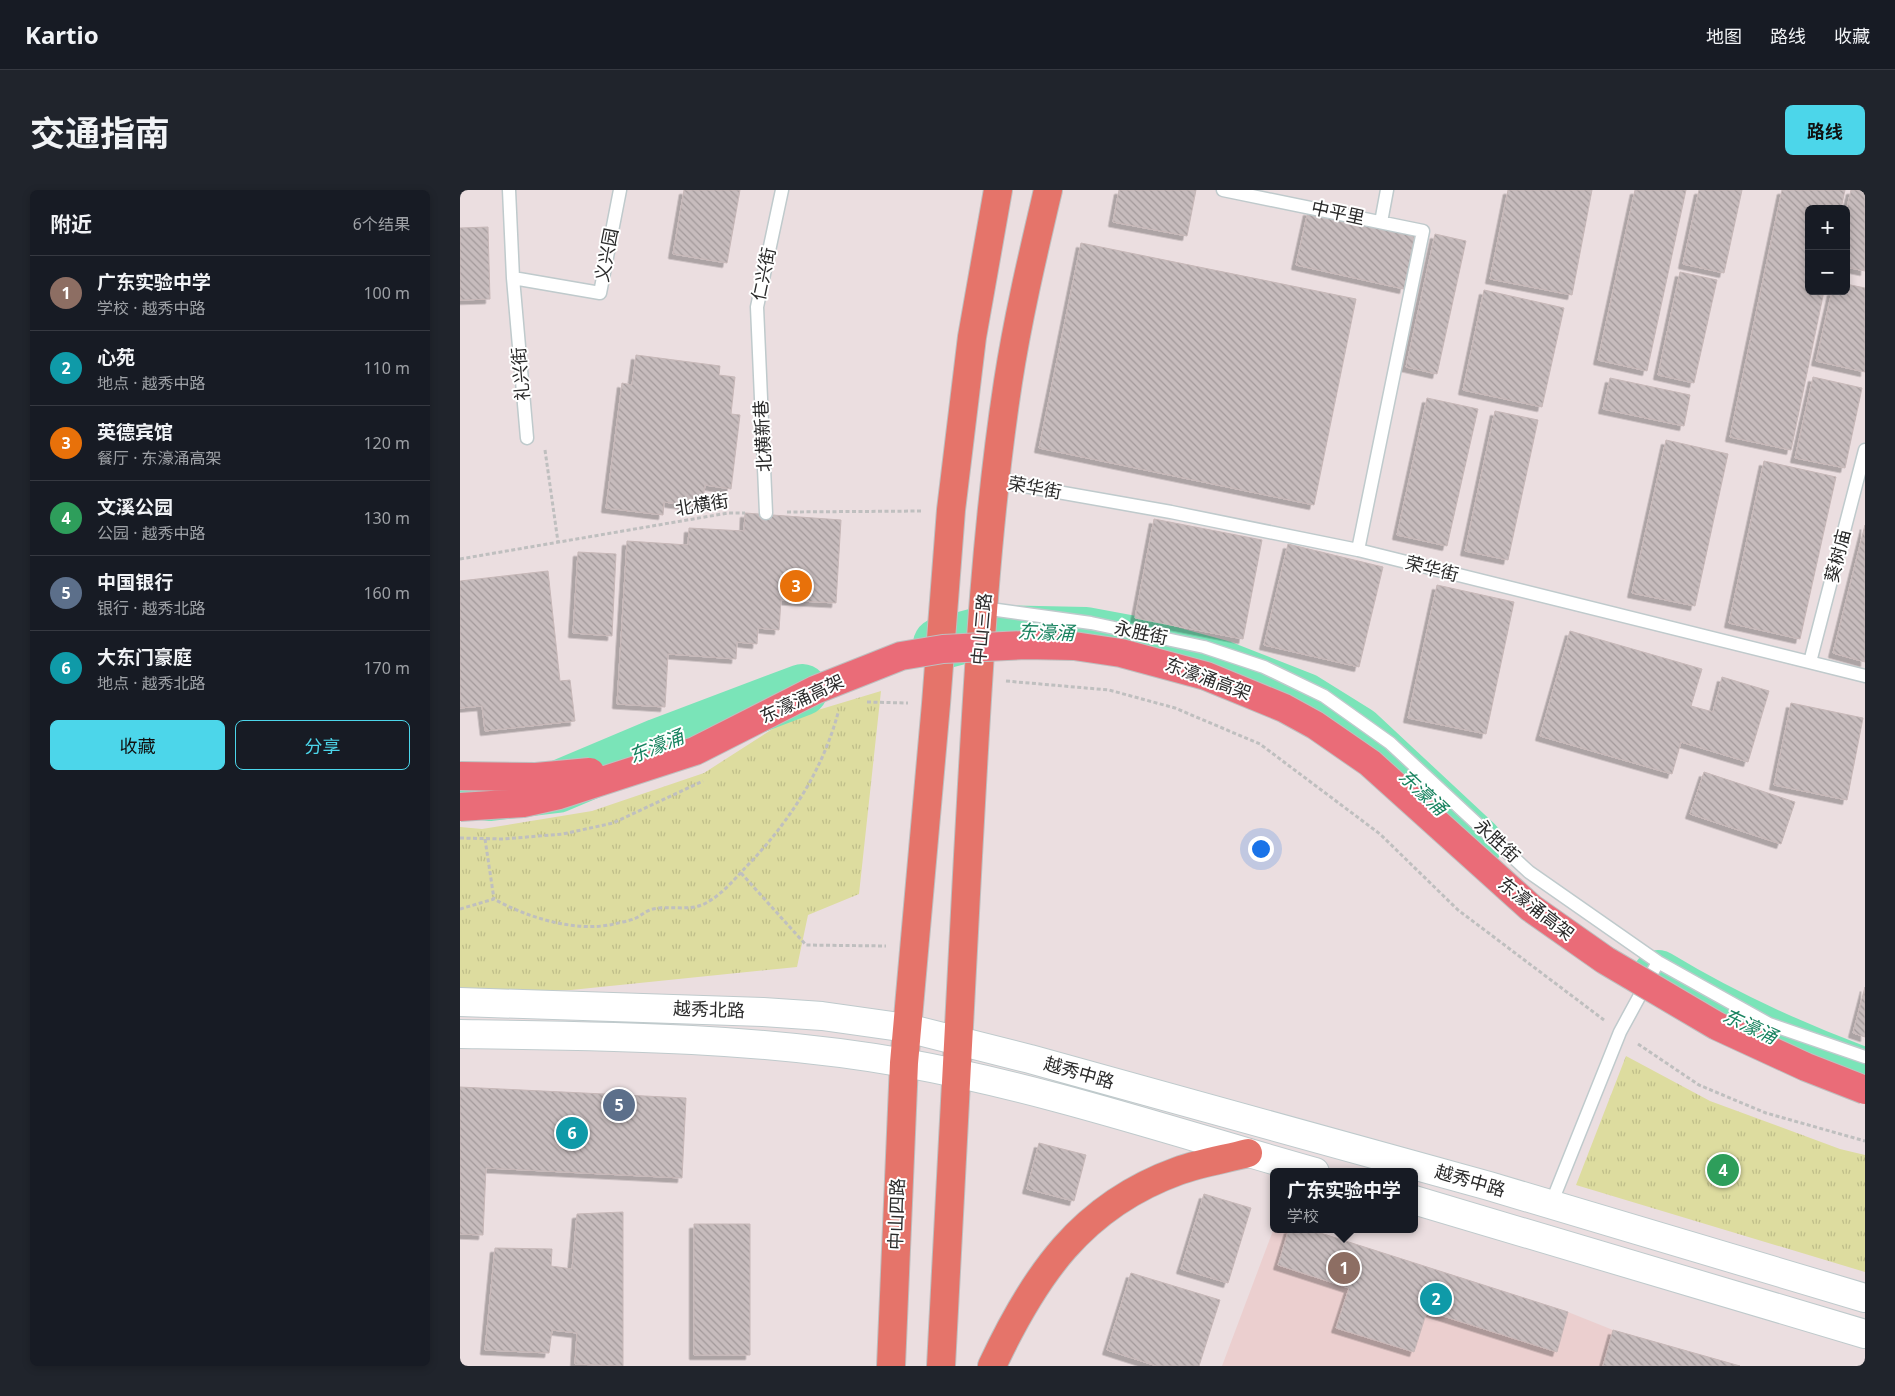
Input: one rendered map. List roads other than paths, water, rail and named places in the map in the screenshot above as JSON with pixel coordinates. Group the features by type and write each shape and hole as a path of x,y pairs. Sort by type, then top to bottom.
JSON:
{"highway":[{"name":"东濠涌高架","path":"460,776 536,778 582,774 604,769 699,735 759,702 825,672 899,652 936,646 1002,642 1046,642 1115,649 1203,673 1271,699 1315,721 1378,764 1485,864 1532,904 1589,944 1652,985 1718,1022 1813,1067 1865,1086"},
{"name":"东濠涌高架","path":"460,806 523,803 559,795 695,750 815,690 901,656 943,649 1026,645 1074,646 1121,653 1206,676 1284,708 1315,725 1370,763 1531,908 1605,960 1717,1026 1806,1067 1865,1090"}],"main road":[{"path":"904,1063 951,510 972,337 998,190"},
{"name":"中山三路","path":"954,1073 978,679 995,481 1020,316 1048,190"},
{"name":"越秀北路","path":"460,1002 763,1012 822,1016 907,1028 956,1039"},
{"name":"越秀北路","path":"460,1034 686,1040 823,1050 954,1073"},
{"name":"越秀中路","path":"956,1039 1551,1204 1865,1298"},
{"name":"中山四路","path":"891,1366 904,1063"},
{"path":"940,1366 954,1073"},
{"name":"越秀中路","path":"954,1073 1043,1095 1301,1168"},
{"path":"992,1366 1029,1293 1061,1251 1092,1219 1118,1200 1148,1183 1179,1170 1248,1153"},
{"name":"越秀中路","path":"1418,1201 1865,1334"}],"lane":[{"name":"礼兴街","path":"509,190 513,278 527,438"},
{"name":"义兴园","path":"513,278 600,293 620,190"},
{"name":"仁兴街","path":"759,360 757,307 782,190"},
{"name":"中平里","path":"1223,190 1423,231 1358,550"},
{"path":"1381,222 1387,190"},
{"name":"北横新巷","path":"759,360 766,512"},
{"name":"葵树庙","path":"1810,662 1864,457"},
{"name":"荣华街","path":"995,481 1171,512 1358,550 1865,676"},
{"name":"永胜街","path":"983,608 1091,622 1204,647 1264,667 1324,696 1390,742 1529,872 1656,965 1769,1024 1865,1057"},
{"path":"1551,1204 1620,1032 1656,965"}],"waterway":[{"name":"东濠涌","path":"939,644 988,631 1086,633 1129,641 1221,666 1305,699 1358,732 1477,843"},
{"name":"东濠涌","path":"460,791 490,795 557,787 659,744 802,690"},
{"name":"东濠涌","path":"1658,976 1759,1030 1865,1074"}],"place":[{"name":"英德宾馆","path":"796,586"},
{"name":"中国银行","path":"619,1105"},
{"name":"大东门豪庭","path":"572,1133"},
{"name":"文溪公园","path":"1723,1170"},
{"name":"广东实验中学","path":"1344,1268"},
{"name":"心苑","path":"1436,1299"}]}
